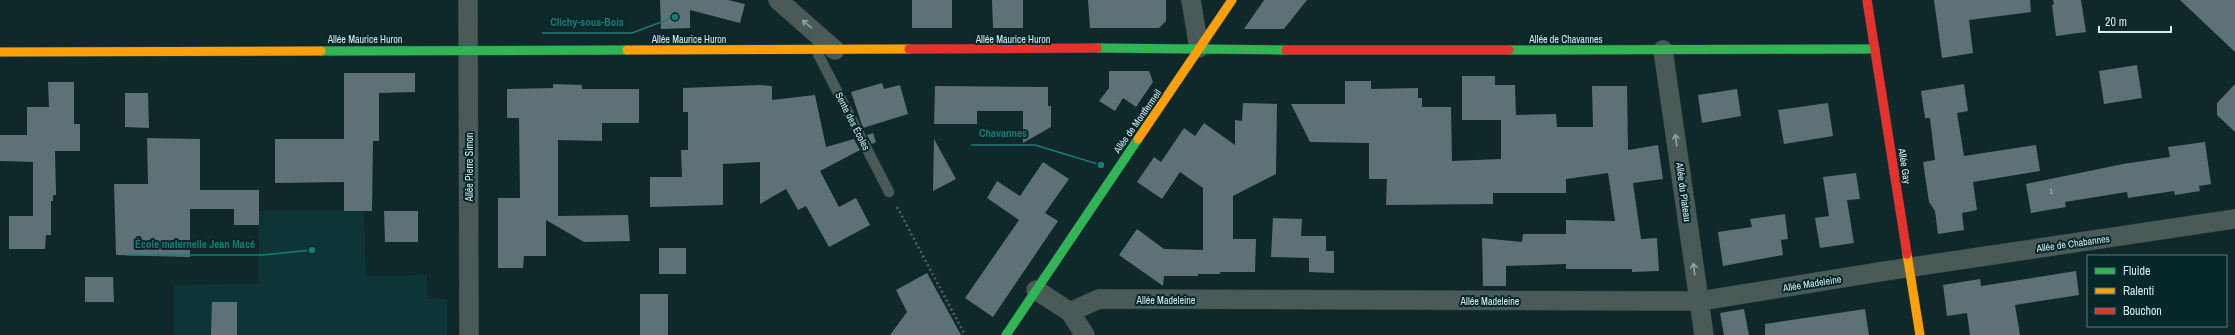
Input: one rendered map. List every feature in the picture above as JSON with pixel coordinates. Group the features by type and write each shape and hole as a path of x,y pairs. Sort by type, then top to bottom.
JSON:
{"street":[{"name":"Allée Pierre Simon","path":"468,0 469,335"},
{"path":"778,0 835,50"},
{"path":"1191,0 1199,48"},
{"name":"Allée de Montfermeil","path":"1006,335 1232,0"},
{"name":"Allée Gay","path":"1867,0 1920,335"},
{"name":"Allée Maurice Huron","path":"0,52 1199,48 1257,50"},
{"name":"Allée de Chavannes","path":"1257,50 1875,49"},
{"name":"Allée du Plateau","path":"1663,50 1704,335"},
{"name":"Allée de Chabannes","path":"1910,267 2235,219"},
{"name":"Allée Madeleine","path":"1070,312 1099,299 1700,301 1910,267"},
{"path":"1036,290 1070,312 1085,335"}],"lane":[{"name":"Sente des Écoles","path":"816,50 889,192"}],"path":[{"path":"889,192 965,335"}],"shaded area":[{"path":"259,211 364,211 366,276 427,275 428,299 447,299 447,335 174,335 174,285 259,284"}],"building":[{"path":"660,0 728,0 745,4 740,23 690,10 690,28 661,29"},
{"path":"912,0 952,0 952,28 912,28"},
{"path":"992,0 1023,0 1023,28 993,28"},
{"path":"1088,0 1166,0 1166,21 1159,28 1090,28"},
{"path":"1264,0 1307,0 1284,29 1244,29"},
{"path":"1934,0 2030,0 2031,12 1969,20 1973,53 1942,58"},
{"path":"2053,0 2081,0 2086,32 2056,36 2052,5 2054,4"},
{"path":"2180,0 2235,0 2235,52"},
{"path":"2137,65 2142,98 2104,104 2099,71"},
{"path":"1109,71 1149,71 1153,82 1136,107 1123,98 1115,111 1099,101 1109,88"},
{"path":"344,73 415,73 415,92 379,93 379,141 373,141 372,211 344,211 344,182 275,183 275,139 344,139"},
{"path":"1462,76 1495,76 1495,85 1515,85 1516,115 1556,114 1557,127 1593,127 1592,86 1627,86 1628,150 1658,145 1663,179 1633,183 1641,239 1657,238 1659,271 1632,272 1632,269 1566,269 1566,264 1506,266 1506,286 1483,286 1482,238 1522,242 1523,234 1566,234 1566,220 1615,221 1608,173 1566,179 1566,193 1493,193 1493,204 1386,205 1387,179 1369,179 1369,143 1310,142 1291,104 1345,104 1345,81 1371,81 1371,89 1418,88 1418,98 1422,98 1422,107 1451,107 1452,161 1501,159 1501,120 1462,120"},
{"path":"48,82 74,82 74,124 80,124 80,151 55,151 56,195 53,195 53,201 51,201 51,235 46,235 45,249 9,249 9,216 33,216 33,162 0,161 0,135 27,135 27,107 49,107"},
{"path":"882,83 884,89 900,85 908,114 863,128 851,92"},
{"path":"553,84 582,85 582,89 639,89 639,123 602,123 602,141 558,140 558,216 628,215 630,241 584,242 546,220 546,256 524,256 523,268 498,268 498,198 520,198 519,118 507,118 507,89 553,88"},
{"path":"1964,84 1968,111 1957,113 1964,156 2036,145 2040,171 1973,182 1977,210 1962,213 1964,230 1938,234 1935,211 1929,202 1923,162 1935,160 1930,118 1925,118 1921,91"},
{"path":"2235,84 2235,132 2217,115 2217,103"},
{"path":"760,85 772,86 772,100 815,95 826,147 854,139 860,150 820,171 839,207 856,198 870,225 829,247 806,206 798,210 786,189 760,204 760,162 723,164 723,205 650,207 650,177 682,177 681,150 688,150 688,112 683,112 683,88"},
{"path":"935,86 1048,87 1048,106 1051,106 1051,127 1023,143 1023,111 977,111 977,124 934,124"},
{"path":"1737,89 1741,116 1702,123 1698,95"},
{"path":"125,93 148,93 149,128 125,127"},
{"path":"1243,103 1277,104 1276,174 1233,196 1233,239 1256,239 1255,272 1220,272 1220,274 1198,274 1198,276 1164,276 1163,286 1119,255 1137,229 1164,249 1203,250 1203,188 1180,172 1162,199 1137,182 1154,157 1161,162 1184,128 1195,136 1204,123 1235,145 1235,120 1242,121"},
{"path":"1828,103 1833,136 1784,144 1778,110"},
{"path":"873,133 876,142 872,144 867,135"},
{"path":"147,138 200,139 200,190 259,190 259,225 234,225 234,209 190,209 190,257 116,255 114,184 148,184"},
{"path":"934,139 956,179 933,191"},
{"path":"2205,142 2211,184 2199,186 2200,191 2175,195 2174,191 2128,198 2127,192 2065,202 2066,207 2031,213 2026,184 2123,164 2170,157 2168,147"},
{"path":"1043,162 1069,179 1045,213 1058,221 993,317 965,298 1019,220 987,198 997,181 1020,196"},
{"path":"1856,173 1860,199 1847,200 1854,243 1820,248 1815,218 1829,216 1823,177"},
{"path":"384,211 418,211 418,242 385,242"},
{"path":"1785,214 1788,239 1781,240 1783,255 1723,266 1718,232 1752,227 1750,219"},
{"path":"1273,218 1302,219 1301,236 1326,236 1326,251 1334,251 1334,273 1309,272 1309,258 1271,257"},
{"path":"659,248 686,248 686,274 659,274"},
{"path":"2076,271 2079,295 2015,305 2020,335 1970,335 1967,313 1947,316 1943,285 1980,279 1981,286"},
{"path":"927,273 961,335 890,335 907,312 896,290"},
{"path":"85,277 113,277 114,302 85,302"},
{"path":"640,294 668,294 668,335 640,335"},
{"path":"212,302 237,302 237,335 211,335"},
{"path":"1744,309 1749,335 1724,335 1720,313"},
{"path":"1865,309 1869,335 1765,335 1765,324"}],"traffic: fast":[{"path":"1097,48 1286,50"},
{"path":"1509,50 1875,49"},
{"path":"321,51 627,50"},
{"path":"1006,335 1138,139"}],"traffic: slow":[{"path":"1138,139 1232,0"},
{"path":"627,50 909,49"},
{"path":"0,52 321,51"},
{"path":"1907,254 1920,335"}],"traffic: jam":[{"path":"1867,0 1907,254"},
{"path":"909,49 1097,48"},
{"path":"1286,50 1509,50"}],"place":[{"name":"Clichy-sous-Bois","path":"675,17"},
{"name":"Chavannes","path":"1101,165"},
{"name":"École maternelle Jean Macé","path":"312,250"}]}
